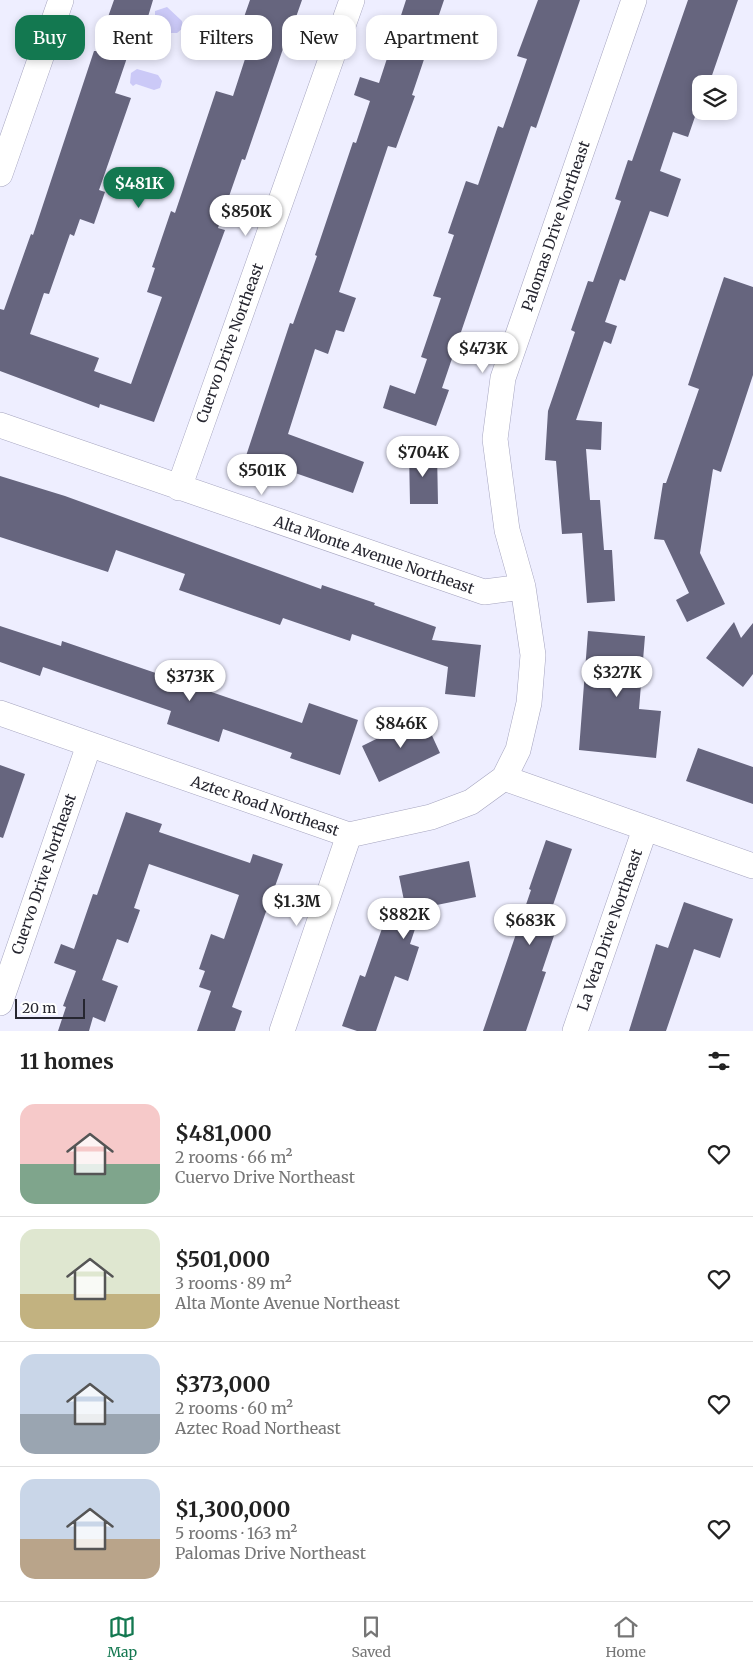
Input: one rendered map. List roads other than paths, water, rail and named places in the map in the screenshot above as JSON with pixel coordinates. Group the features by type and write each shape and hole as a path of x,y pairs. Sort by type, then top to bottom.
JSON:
{"street":[{"path":"0,174 61,0"},
{"name":"Cuervo Drive Northeast","path":"179,488 352,0"},
{"name":"Palomas Drive Northeast","path":"504,778 518,750 529,703 533,655 523,587 507,530 496,439 503,378 634,0"},
{"name":"Alta Monte Avenue Northeast","path":"0,425 484,592 523,587"},
{"name":"Aztec Road Northeast","path":"0,713 349,835 439,814 471,802 504,778"},
{"name":"Cuervo Drive Northeast","path":"0,1003 89,745"},
{"path":"504,778 753,866"},
{"name":"La Veta Drive Northeast","path":"574,1031 645,829"},
{"path":"282,1031 349,835"}],"water":[{"path":"167,7 181,20 181,30 177,33 171,33 171,15 155,15 155,11"},
{"path":"137,69 158,75 162,81 160,88 154,90 136,84 133,86 130,83 131,73"}]}
